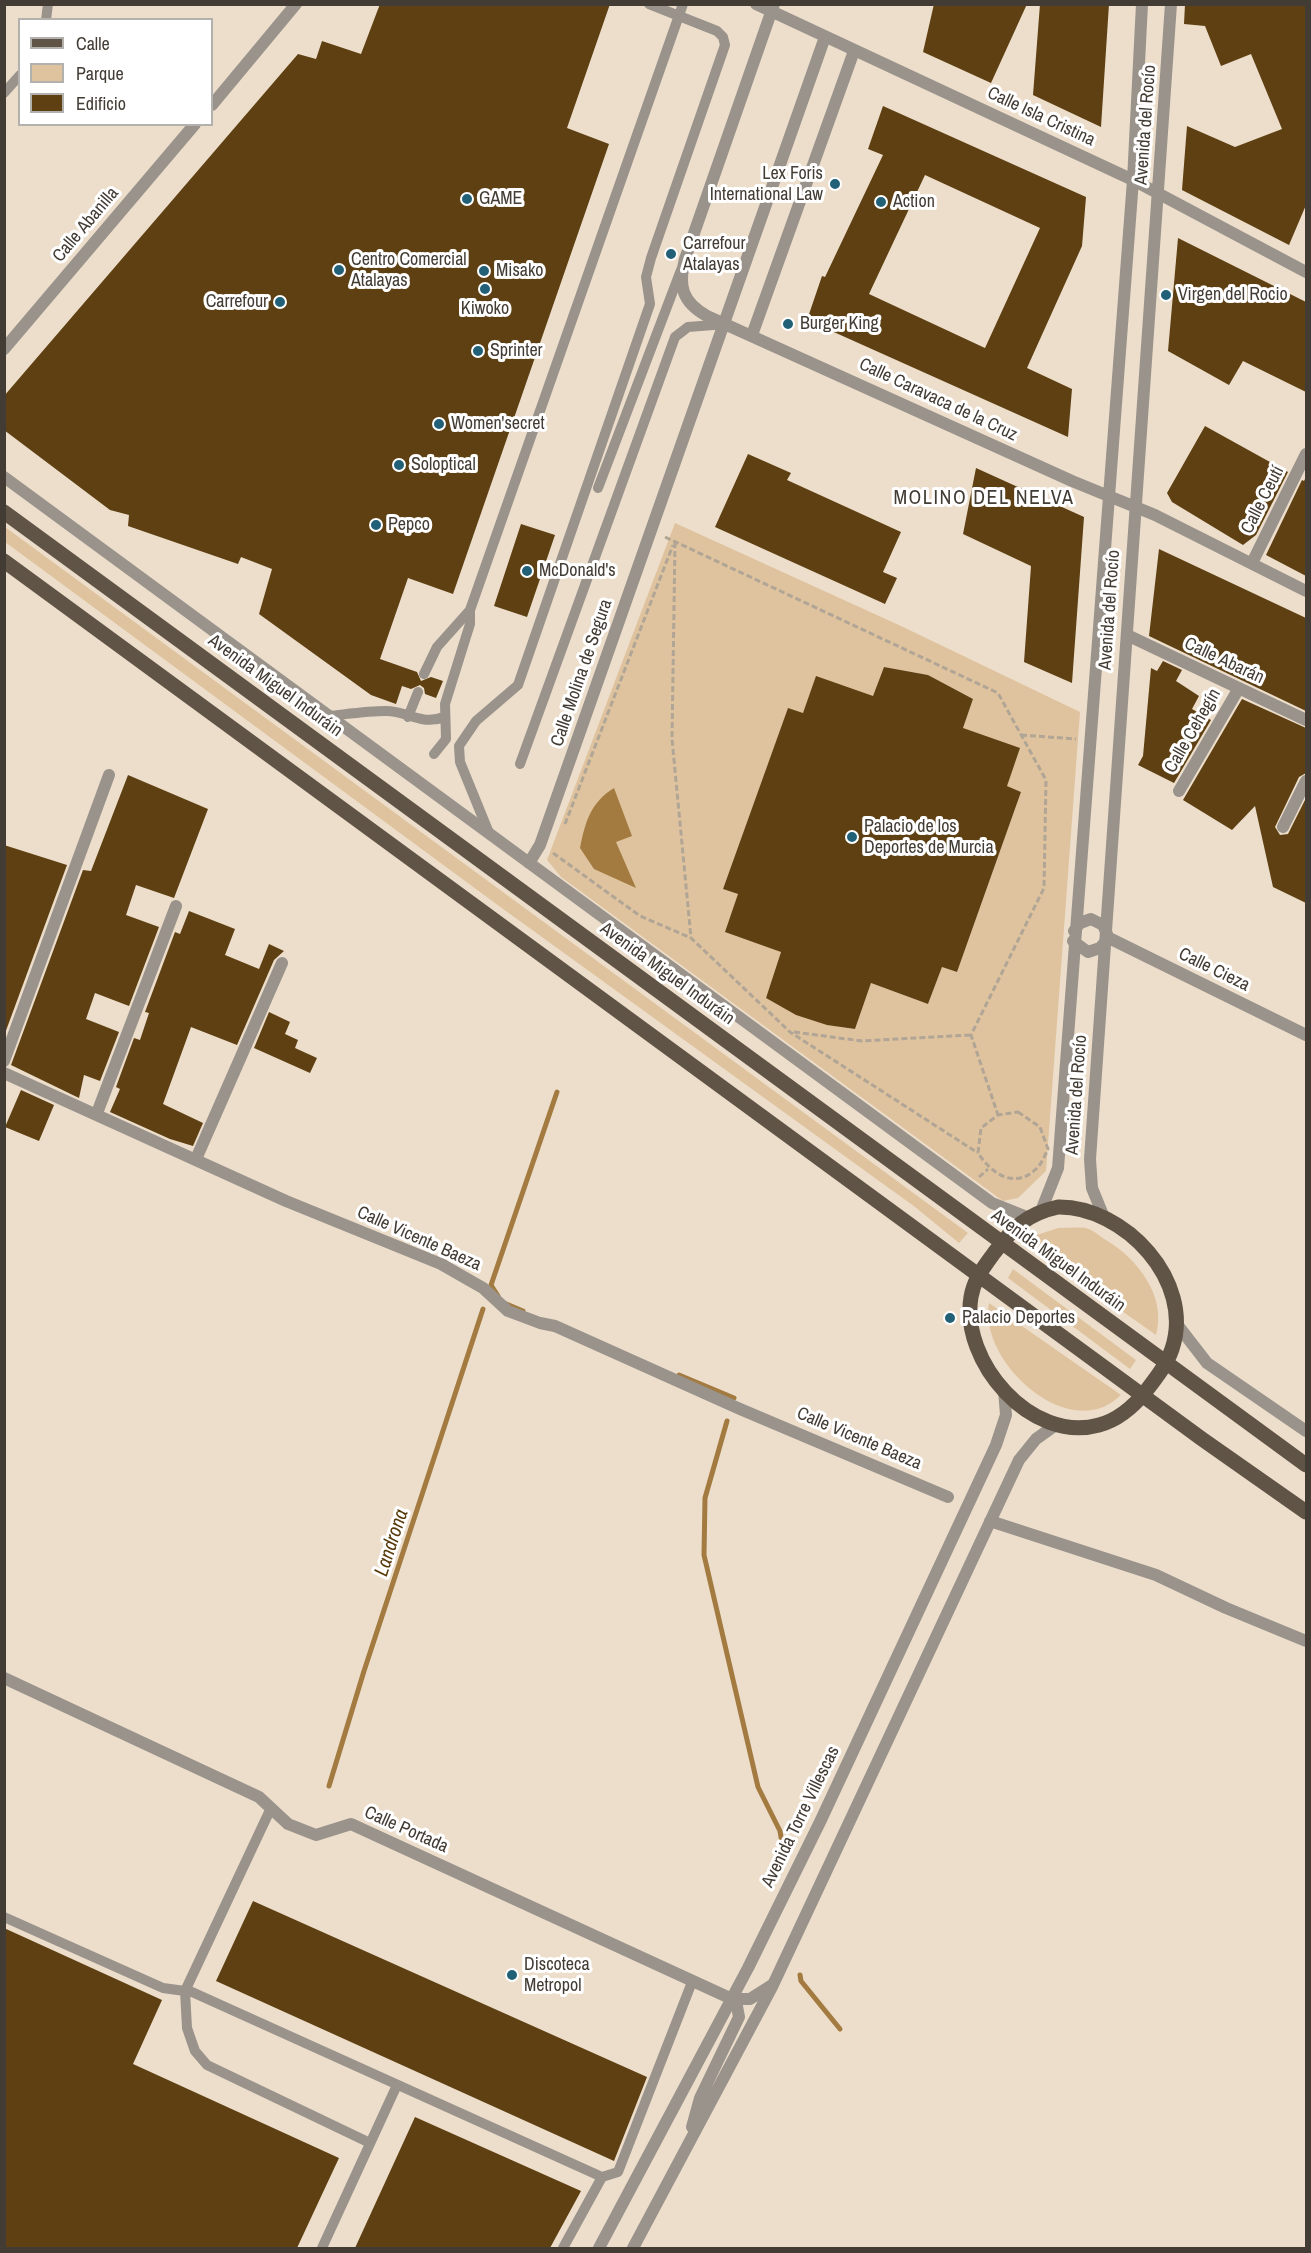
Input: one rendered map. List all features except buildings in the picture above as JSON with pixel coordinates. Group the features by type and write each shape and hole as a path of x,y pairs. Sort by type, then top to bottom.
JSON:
{"main road":[{"name":"Avenida Miguel Induráin","path":"4,513 1306,1465"},
{"path":"4,561 1142,1395 1306,1512"},
{"path":"1070,1207 1103,1215 1129,1233 1159,1266 1172,1299 1176,1323 1175,1340 1165,1363 1142,1395 1121,1415 1098,1426 1077,1427 1057,1424 1033,1414 1004,1390 985,1364 973,1335 969,1307 979,1274 1001,1244 1034,1214 1070,1207"}],"street":[{"path":"213,104 296,4"},
{"name":"Calle Isla Cristina","path":"756,4 773,8 854,51 1133,180 1306,273"},
{"name":"Avenida del Rocío","path":"1034,1214 1058,1168 1107,496 1133,180 1142,4"},
{"name":"Avenida del Rocío","path":"1103,1215 1089,1176 1171,4"},
{"path":"726,324 699,312 687,300 681,286 686,259 773,8"},
{"name":"Calle Molina de Segura","path":"529,863 540,845 726,324 825,37"},
{"path":"752,335 854,51"},
{"name":"Calle Abanilla","path":"4,349 193,126"},
{"name":"Calle Caravaca de la Cruz","path":"726,324 1135,507 1306,591"},
{"name":"Calle Ceutí","path":"1252,563 1306,454"},
{"path":"4,477 992,1203 1034,1214"},
{"name":"Calle Abarán","path":"1127,635 1306,720"},
{"name":"Calle Cehegín","path":"1179,791 1239,688"},
{"path":"4,1061 109,775"},
{"path":"1283,827 1306,781"},
{"path":"97,1113 176,906"},
{"path":"1091,919 1103,925 1107,937 1100,948 1088,952 1074,936 1080,922 1091,919"},
{"name":"Calle Cieza","path":"1107,937 1306,1035"},
{"path":"196,1159 282,963"},
{"name":"Calle Vicente Baeza","path":"4,1072 286,1201 441,1264 483,1288 508,1311 555,1326 740,1409 948,1497"},
{"path":"1176,1323 1207,1363 1306,1431"},
{"name":"Avenida Torre Villescas","path":"600,2248 732,1999 819,1822 996,1445 1006,1415 1004,1390"},
{"path":"633,2248 774,1982 1023,1454 1046,1431 1057,1424"},
{"path":"990,1521 1156,1575 1226,1608 1306,1641"},
{"name":"Calle Portada","path":"4,1678 259,1797 288,1824 315,1835 351,1824 732,1999"},
{"path":"732,1999 750,1999 774,1982"},
{"path":"684,2153 700,2098 739,2017 737,2006 732,1999"}],"lane":[{"path":"489,833 460,762 459,746 476,721 518,685 650,303 646,278 651,258 724,45 723,37 717,31 680,10 649,4"},
{"path":"434,754 446,739 445,704 470,624 470,610 680,10"},
{"path":"4,93 18,77"},
{"path":"598,488 686,259"},
{"path":"520,764 675,337 688,327 726,324"},
{"path":"424,674 437,646 470,610"},
{"path":"408,717 418,692"},
{"path":"330,716 388,711 430,722 444,717"},
{"path":"271,1808 185,1991 186,2028 195,2051 207,2065 370,2143"},
{"path":"4,1917 163,1988 185,1991 602,2177 618,2172 692,1982"},
{"path":"322,2248 397,2085"},
{"path":"563,2248 602,2177"}],"path":[{"path":"675,542 998,693 1046,780 1044,888 971,1035 998,1115"},
{"path":"562,832 675,542"},
{"path":"675,542 672,739 691,938"},
{"path":"1021,735 1089,740"},
{"path":"558,843 554,854 640,916 691,938 790,1032 978,1153 988,1169 1001,1178 1021,1178 1036,1169 1048,1149 1040,1127 1018,1112 998,1115 981,1128 978,1153"},
{"path":"790,1032 862,1041 971,1035"}],"green space":[{"path":"675,523 901,626 1080,712 1046,1171 1018,1198 1003,1201 561,877 547,860","holes":["884,667 928,675 973,699 963,728 1007,786 1021,792 957,972 942,967 928,1004 871,983 855,1029 831,1025 787,1009 766,998 781,952 738,894 723,889 788,709 803,713 873,696"]},
{"path":"5,527 968,1233 959,1243 915,1207 499,906 5,542"},
{"path":"1058,1228 1089,1229 1118,1248 1139,1268 1153,1293 1157,1307 1156,1335 1027,1244 1037,1235"},
{"path":"1013,1269 1136,1360 1130,1369 1008,1278"},
{"path":"989,1303 1121,1395 1100,1408 1077,1410 1054,1404 1032,1390 1012,1371 998,1349 989,1326"}],"shaded area":[{"path":"614,788 632,836 616,842 636,888 594,869 580,848 584,830 594,806"}],"waterway":[{"name":"Landrona","path":"498,1296 491,1285 557,1092"},
{"name":"Landrona","path":"504,1303 523,1311"},
{"name":"Landrona","path":"329,1786 364,1671 483,1309"},
{"name":"Landrona","path":"679,1375 734,1398"},
{"name":"Landrona","path":"727,1421 705,1498 704,1555 758,1787 780,1831 782,1843"},
{"name":"Landrona","path":"800,1975 801,1981 840,2029"}],"place":[{"name":"Lex Foris International Law","path":"835,184"},
{"name":"GAME","path":"467,199"},
{"name":"Action","path":"881,202"},
{"name":"Carrefour Atalayas","path":"671,254"},
{"name":"Centro Comercial Atalayas","path":"339,270"},
{"name":"Misako","path":"484,271"},
{"name":"Kiwoko","path":"485,289"},
{"name":"Virgen del Rocio","path":"1166,295"},
{"name":"Carrefour","path":"280,302"},
{"name":"Burger King","path":"788,324"},
{"name":"Sprinter","path":"478,351"},
{"name":"Women'secret","path":"439,424"},
{"name":"Soloptical","path":"399,465"},
{"name":"Pepco","path":"376,525"},
{"name":"McDonald's","path":"527,571"},
{"name":"Palacio de los Deportes de Murcia","path":"852,837"},
{"name":"Palacio Deportes","path":"950,1318"},
{"name":"Discoteca Metropol","path":"512,1975"}],"district":[{"name":"MOLINO DEL NELVA","path":"984,499"}]}
